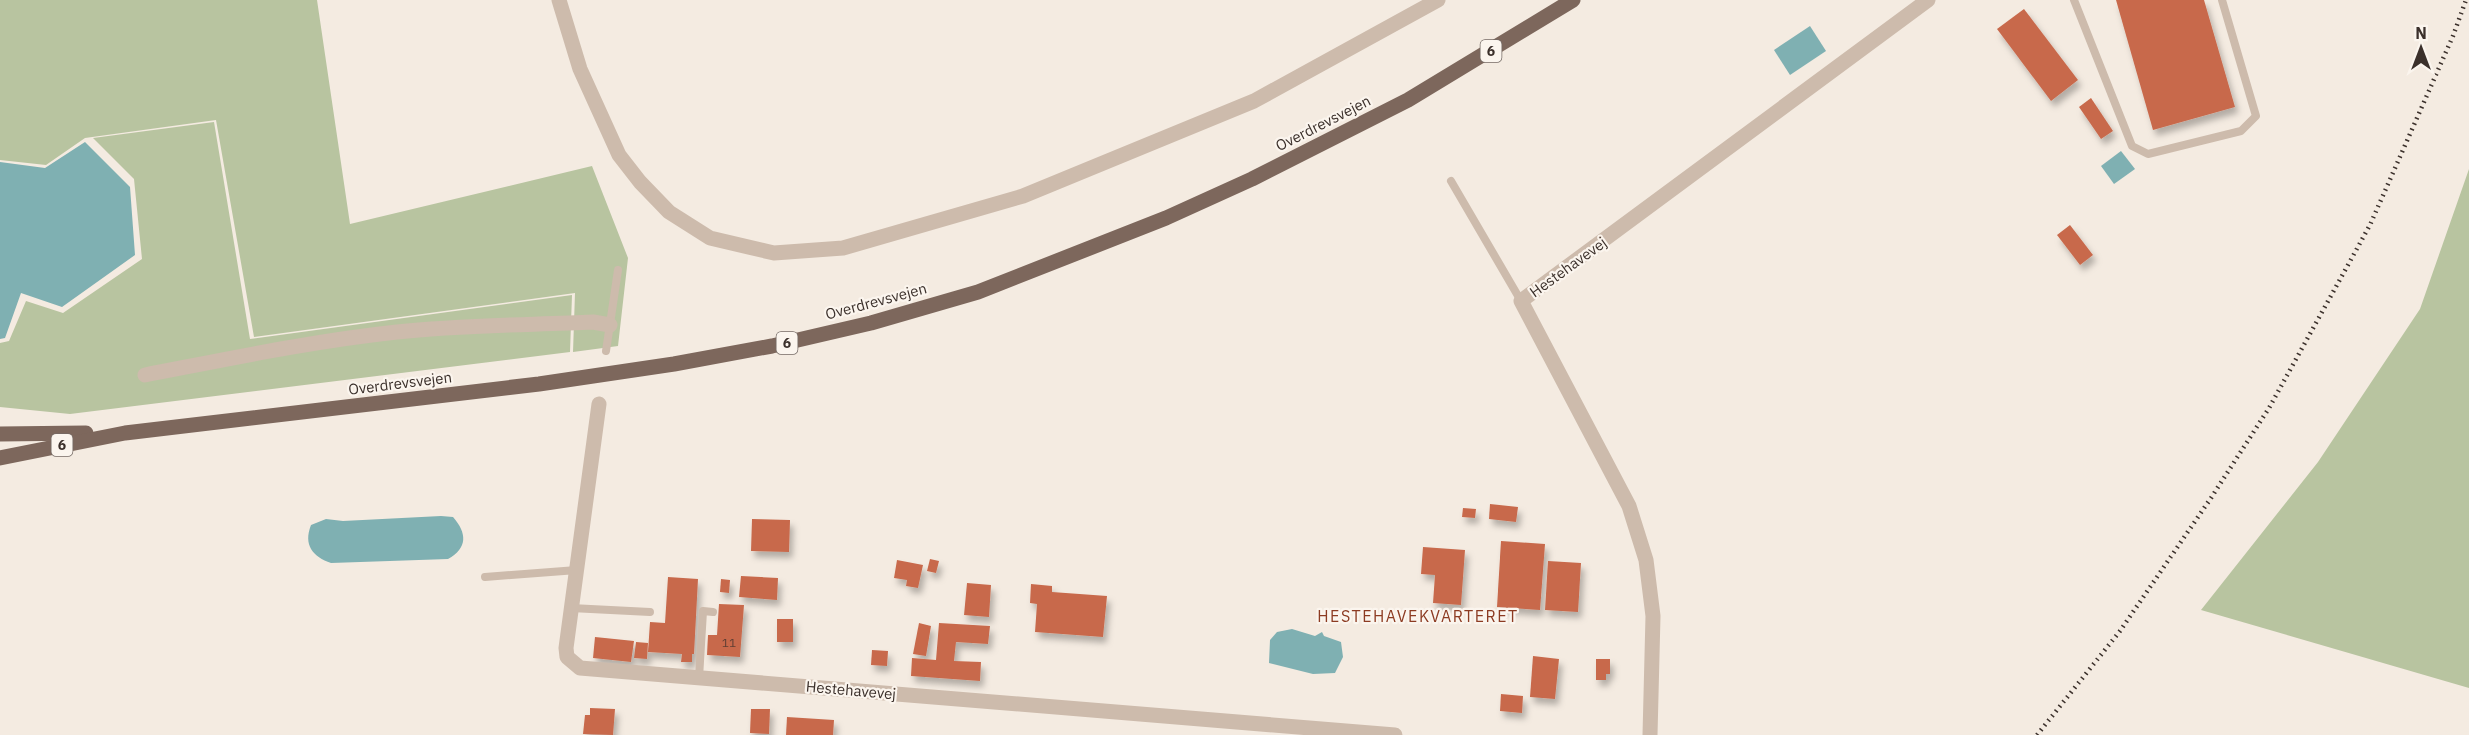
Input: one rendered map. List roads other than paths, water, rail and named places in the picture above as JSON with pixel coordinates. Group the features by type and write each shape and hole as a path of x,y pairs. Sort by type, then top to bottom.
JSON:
{"main road":[{"name":"Overdrevsvejen","path":"0,458 124,433 527,386 674,364 772,346 870,323 956,298 1101,244 1252,179 1408,100 1573,0"},
{"name":"Overdrevsvejen","path":"0,434 124,433"}],"street":[{"path":"559,0 580,69 619,155 640,182 669,212 710,238 774,253 843,248 1023,196 1254,101 1438,0"},
{"name":"Hestehavevej","path":"1650,735 1653,616 1646,560 1629,506 1521,301 1928,0"},
{"path":"145,375 394,332 593,322 610,325"},
{"name":"Hestehavevej","path":"599,404 566,648 567,657 580,668 1395,735"}],"lane":[{"path":"2074,0 2132,146 2148,154 2241,131 2256,116 2222,0"},
{"path":"1451,181 1521,301"},
{"path":"606,351 618,270"},
{"path":"486,577 577,570"},
{"path":"572,608 650,612"},
{"path":"699,678 704,611 713,612"}],"water":[{"path":"1810,26 1826,51 1790,75 1774,50"},
{"path":"85,142 130,187 135,255 62,307 21,293 5,338 0,339 0,162 45,168"},
{"path":"2121,151 2135,169 2114,184 2101,166"},
{"path":"453,517 463,534 459,550 448,559 331,563 315,554 308,539 311,525 326,519 343,521"},
{"path":"1292,629 1315,636 1322,632 1324,636 1341,642 1343,657 1335,673 1313,674 1269,663 1270,640 1277,632"}],"railway":[{"path":"2037,735 2120,631 2269,408 2370,225 2453,36 2466,0"}],"district":[{"name":"HESTEHAVEKVARTERET","path":"1418,616"}]}
